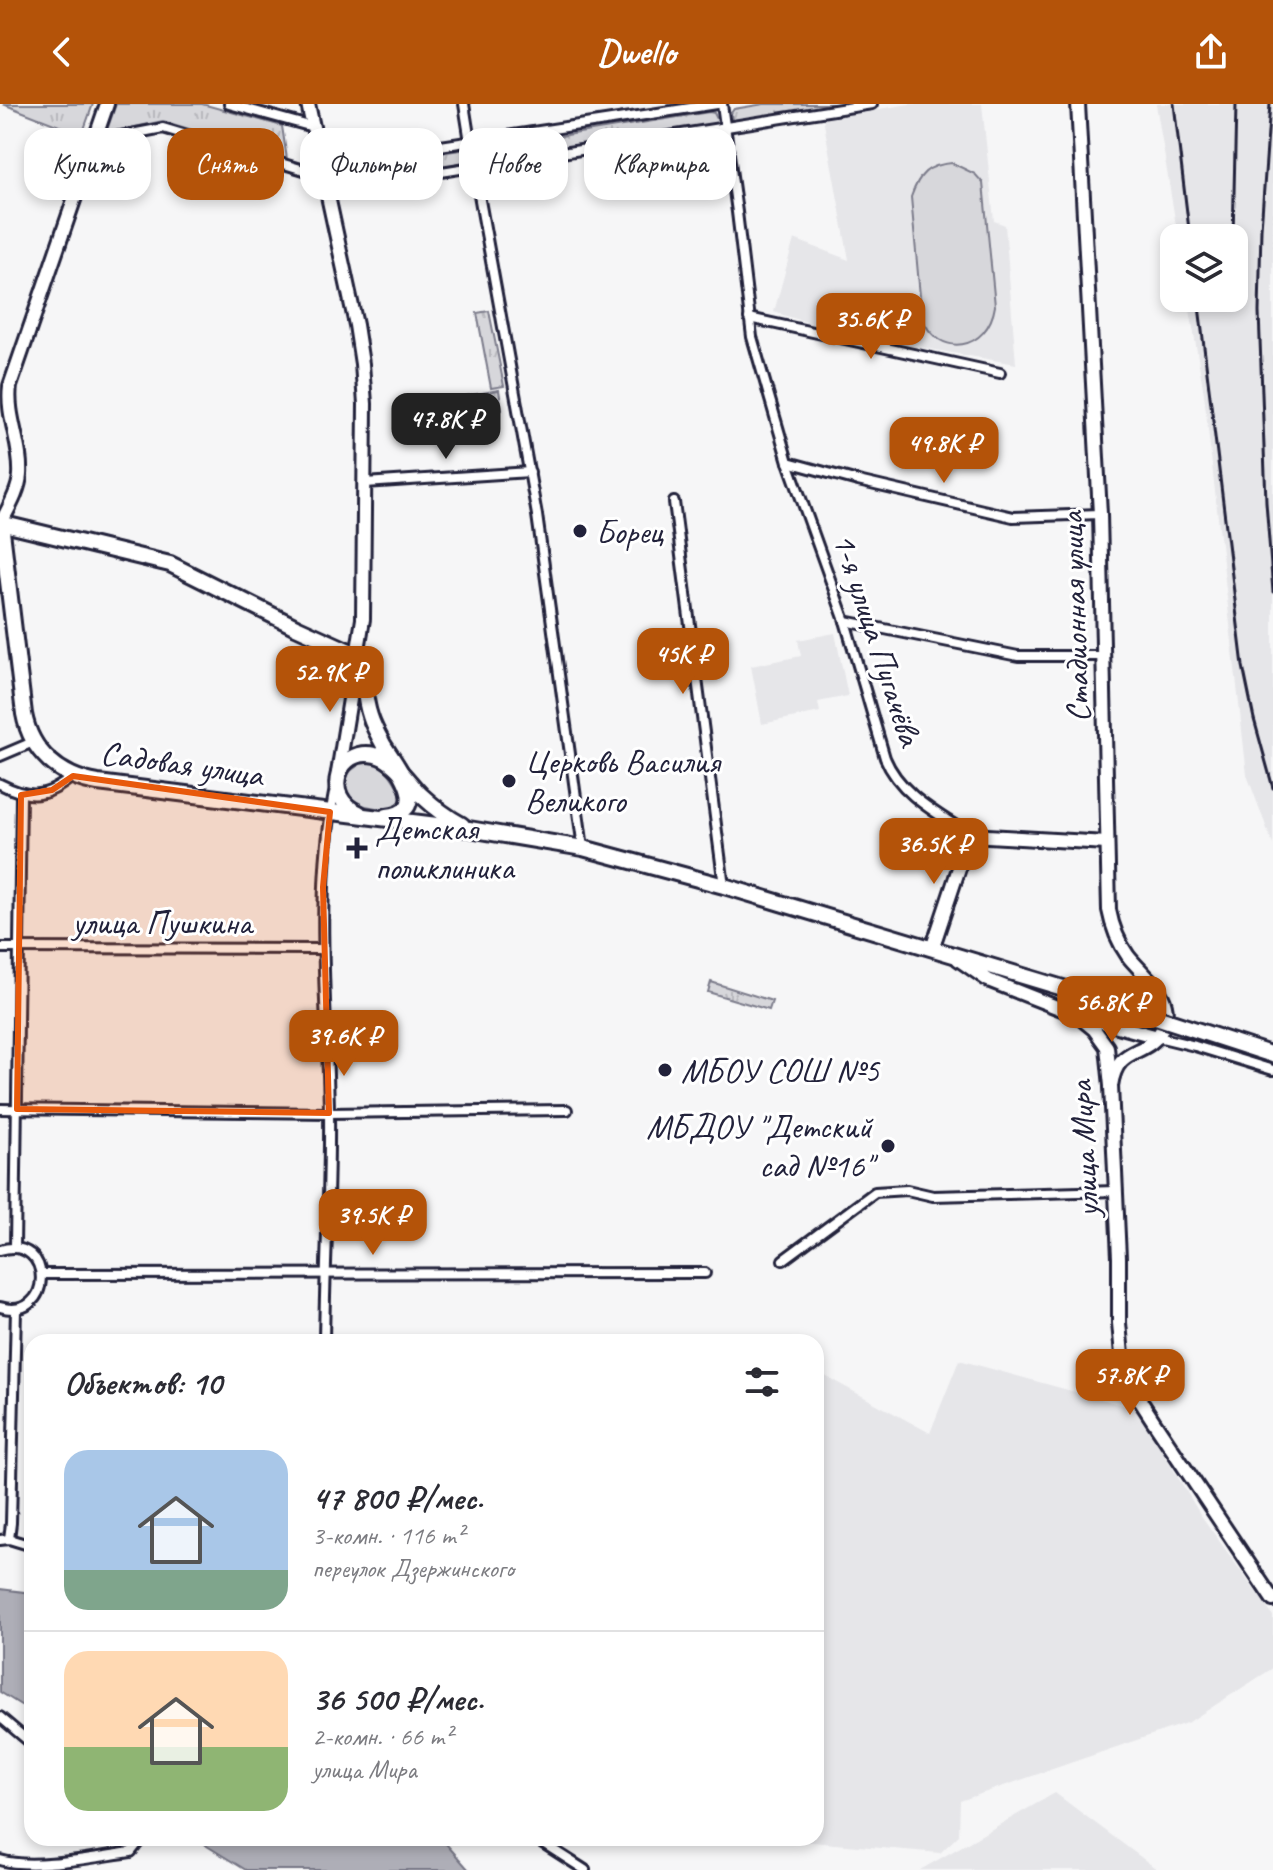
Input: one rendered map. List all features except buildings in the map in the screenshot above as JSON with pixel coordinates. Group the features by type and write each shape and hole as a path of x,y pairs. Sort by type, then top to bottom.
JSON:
{"main road":[{"path":"33,742 24,714 2,518 170,564 358,655 372,723 402,774 410,792 409,801 395,815 371,816 354,811 344,803 338,792 337,777 352,758 367,754 382,757 402,774"},
{"name":"Садовая улица","path":"33,742 47,760 73,776 89,781 371,816"},
{"name":"улица Мира","path":"402,774 429,802 469,829"},
{"name":"улица Мира","path":"371,816 583,848 724,886 952,955"},
{"path":"952,955 1273,1055"}],"street":[{"path":"99,128 107,104"},
{"path":"229,104 313,127 308,104"},
{"path":"464,104 468,128"},
{"path":"562,128 719,104"},
{"name":"1-я улица Пугачёва","path":"719,104 725,127 752,337 788,462 845,621 885,758 892,773 911,794 970,835"},
{"path":"568,152 872,104"},
{"name":"Стадионная улица","path":"1078,104 1100,514 1109,903 1115,931 1128,956 1160,993 1166,1008 1167,1019 1158,1037"},
{"path":"151,130 163,128 300,164"},
{"path":"2,518 20,478 20,453 9,406 10,386 74,200"},
{"path":"324,1334 329,1113 323,887 330,812 363,619 365,483 362,364 329,200"},
{"path":"480,200 530,472 583,848"},
{"path":"749,318 1000,373"},
{"path":"0,385 17,363"},
{"path":"788,462 1013,517 1100,514"},
{"path":"365,483 530,472"},
{"path":"674,502 724,886"},
{"path":"845,621 1018,656 1104,656"},
{"path":"0,756 33,742"},
{"path":"0,784 21,795 38,794 63,785 73,776"},
{"path":"15,1248 21,795"},
{"path":"932,949 970,835 1107,843"},
{"name":"улица Пушкина","path":"0,948 323,949"},
{"name":"улица Мира","path":"952,955 988,980 1077,1015 1094,1029 1107,1047 1119,1258 1119,1323 1126,1373 1154,1422 1273,1600"},
{"path":"1077,1015 1273,1070"},
{"path":"1107,1047 1118,1053 1131,1052 1145,1047 1158,1037"},
{"path":"1111,1086 1117,1067 1131,1052"},
{"path":"0,1109 329,1113 567,1110"},
{"path":"783,1260 875,1192 907,1190 933,1196 1116,1191"},
{"path":"0,1250 15,1248 30,1254 40,1266 42,1274 40,1290 30,1303 16,1309 0,1307"},
{"path":"42,1274 705,1273"},
{"path":"16,1309 11,1523 4,1540 24,1544"},
{"path":"0,1717 24,1737"},
{"path":"0,1860 44,1864 131,1852 136,1846"},
{"path":"548,1846 585,1870"}],"highlighted area":[{"path":"73,776 330,812 323,887 329,1113 17,1109 21,795 52,790"}],"shaded area":[{"path":"910,104 982,104 994,221 1005,225 1016,364 843,334 774,312 794,239 849,260 823,118"},
{"path":"1156,104 1273,104 1273,845 1247,775 1204,394 1190,312 1248,312 1248,224 1176,224"},
{"path":"835,633 848,696 818,702 820,712 762,724 751,666 801,656 798,640"},
{"path":"959,1360 1137,1409 1200,1514 1273,1616 1273,1668 1189,1722 960,1801 959,1835 940,1853 824,1843 824,1375 930,1433"},
{"path":"0,1589 24,1592 24,1707 0,1692"},
{"path":"1055,1793 1158,1870 920,1870"},
{"path":"207,1846 448,1846 469,1870 246,1870"}],"green space":[{"path":"3,104 93,104 84,128 64,128"},
{"path":"116,104 202,104 282,128 186,128 163,121 130,128 108,128"},
{"path":"764,104 858,104 737,123 732,120 734,109"},
{"path":"709,112 714,113 718,121 716,125 705,128 610,128"},
{"path":"584,132 584,147 568,150 568,135"},
{"path":"459,150 459,166 443,168 443,152"},
{"path":"952,163 975,174 983,183 995,306 991,321 983,333 962,344 940,340 922,318 911,197 925,172"},
{"path":"489,311 504,386 491,388 477,313"},
{"path":"499,390 502,410 446,419 443,400"},
{"path":"363,762 378,765 390,775 401,796 398,805 376,808 360,805 350,798 346,788 349,772"},
{"path":"711,982 772,1001 769,1010 708,992"}],"railway":[{"path":"1174,104 1188,224"},
{"path":"1233,224 1236,104"},
{"path":"1270,104 1259,312 1266,502 1273,592"},
{"path":"1200,312 1243,666 1273,788"}],"place":[{"name":"Борец","path":"580,531"},
{"name":"Церковь Василия Великого","path":"509,781"},
{"name":"Детская поликлиника","path":"357,848"},
{"name":"МБОУ СОШ №5","path":"665,1070"},
{"name":"МБДОУ \"Детский сад №16\"","path":"888,1146"}]}
